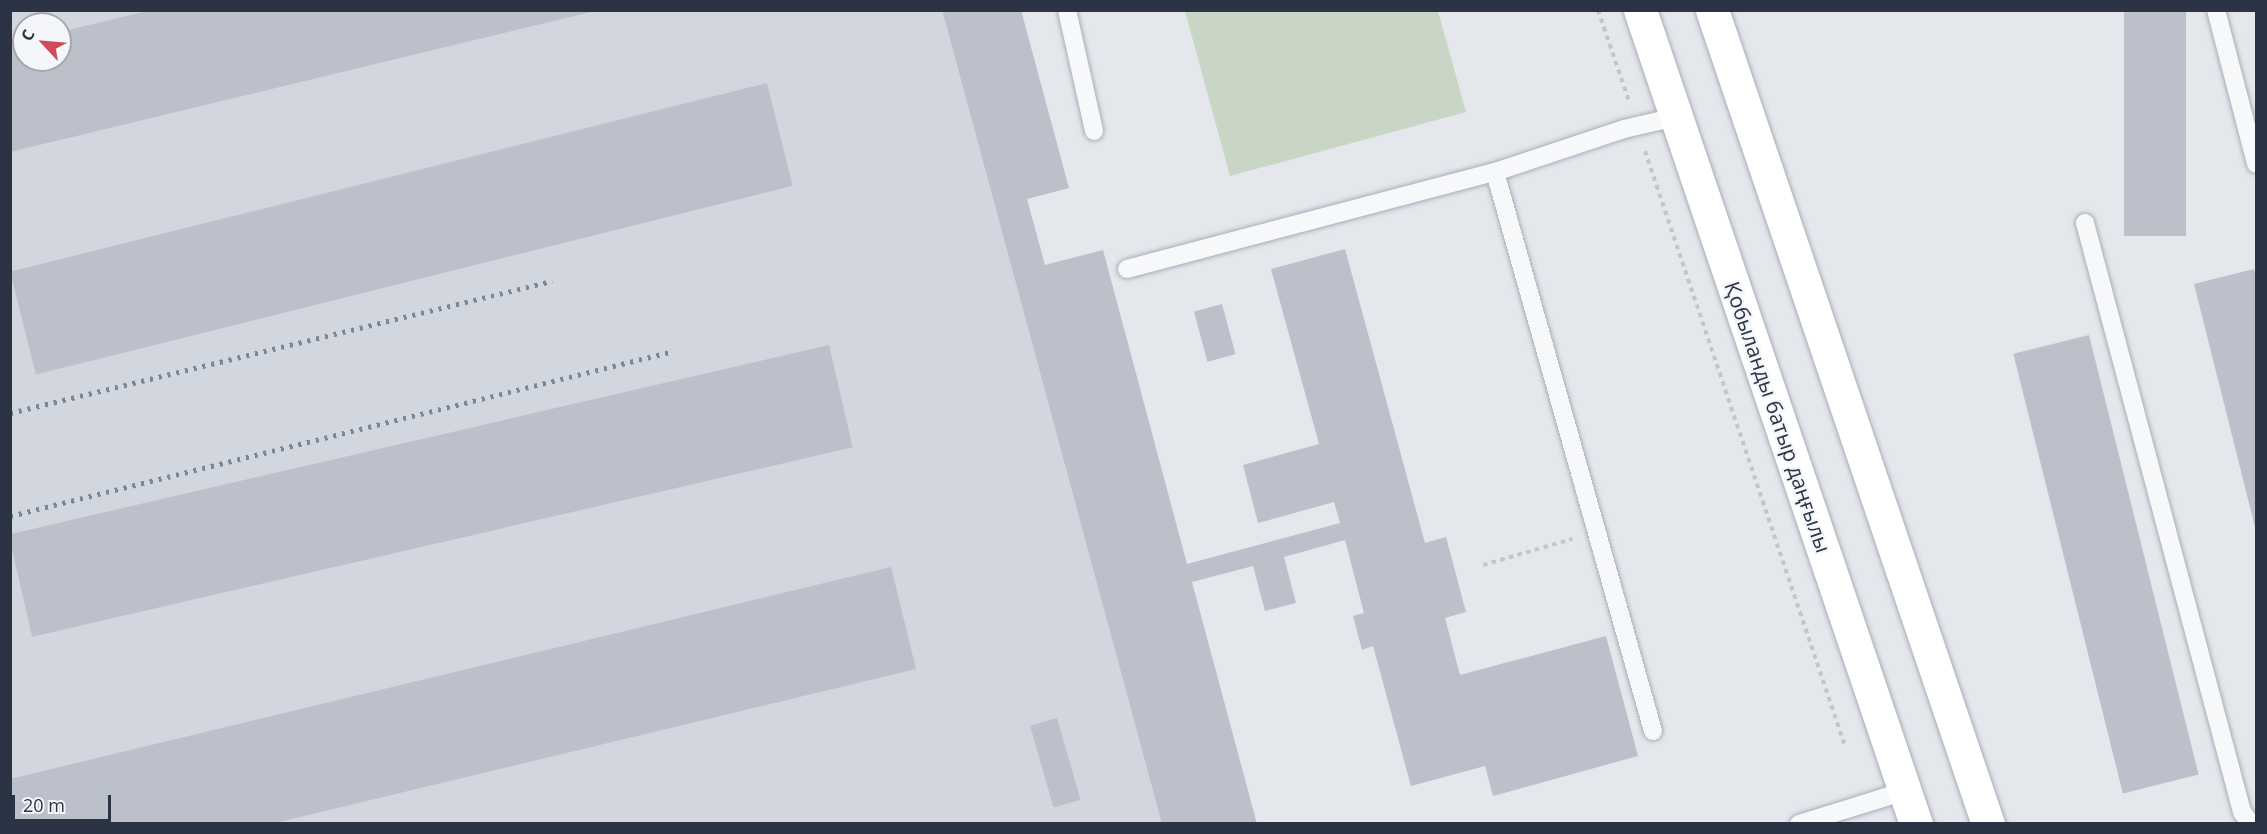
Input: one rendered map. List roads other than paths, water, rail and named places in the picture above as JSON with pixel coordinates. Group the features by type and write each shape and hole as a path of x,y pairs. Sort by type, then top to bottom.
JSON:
{"main road":[{"name":"Қобыланды батыр даңғылы","path":"1640,10 1916,824"},
{"path":"1712,10 1988,824"}],"lane":[{"path":"1067,10 1094,131"},
{"path":"2216,10 2256,164"},
{"path":"1127,269 1495,172 1637,126 1676,117"},
{"path":"1495,172 1653,731"},
{"path":"2085,223 2242,812 2251,824"},
{"path":"1799,824 1905,791"}],"railway":[{"path":"10,413 552,281"},
{"path":"10,516 674,351"}]}
